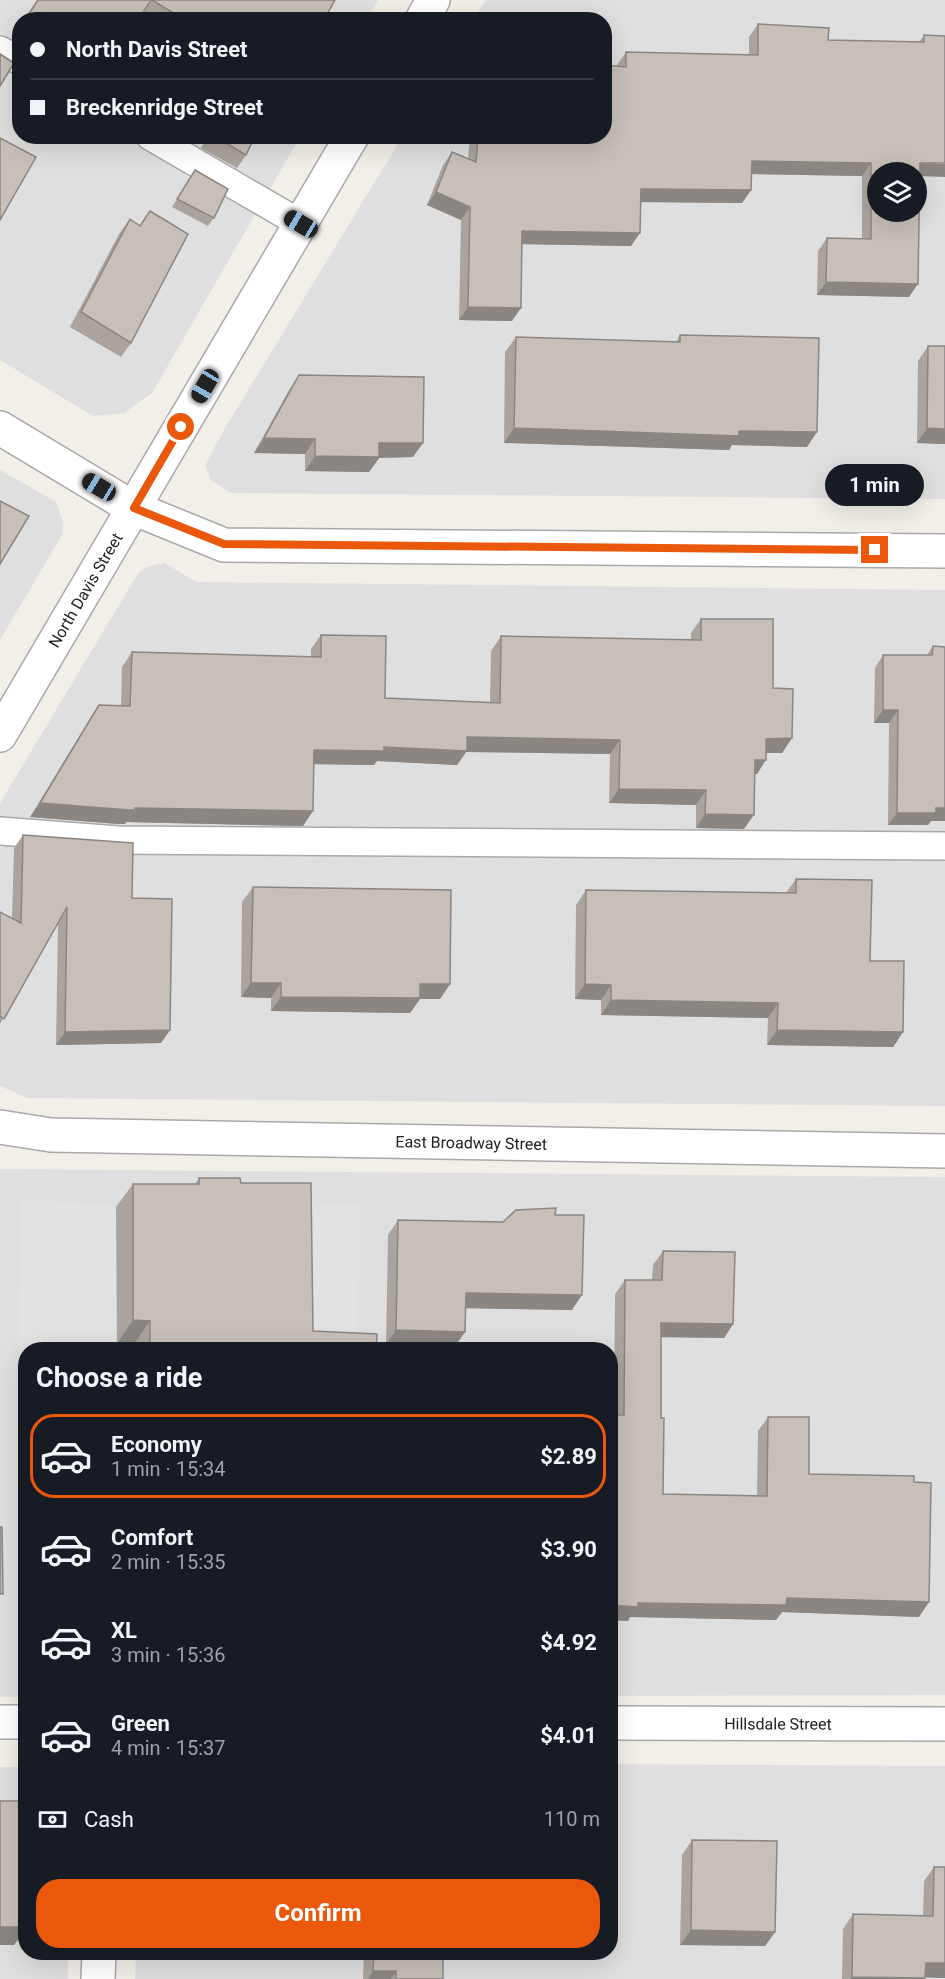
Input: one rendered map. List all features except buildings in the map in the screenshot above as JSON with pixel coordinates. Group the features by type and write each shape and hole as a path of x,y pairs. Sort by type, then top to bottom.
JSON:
{"street":[{"name":"North Davis Street","path":"0,735 347,144"},
{"path":"0,428 134,508 224,544 945,551"},
{"name":"East Broadway Street","path":"0,1127 51,1135 945,1151"},
{"path":"0,1722 18,1722"},
{"name":"Hillsdale Street","path":"618,1723 945,1724"},
{"path":"98,1979 99,1960"}],"lane":[{"path":"164,144 301,224"},
{"path":"0,831 118,840 945,846"}],"shaded area":[{"path":"0,0 378,0 371,12 12,12 12,144 296,144 152,393 124,413 93,416 0,360"},
{"path":"486,0 945,0 945,499 230,493 211,480 205,465 398,144 612,144 612,12 478,12"},
{"path":"0,470 56,502 63,522 62,535 0,640"},
{"path":"165,563 196,582 945,590 945,1106 28,1098 0,1086 0,803 139,572 150,566"},
{"path":"0,1169 945,1177 945,1695 618,1696 618,1342 18,1342 18,1697 0,1697"},
{"path":"22,1198 116,1207 117,1342 18,1342"},
{"path":"295,1206 360,1206 357,1342 296,1342"},
{"path":"18,1349 18,1463 15,1463"},
{"path":"618,1764 945,1766 945,1979 135,1979 136,1960 618,1960"},
{"path":"0,1767 18,1767 18,1960 68,1960 68,1979 0,1979"}],"route":[{"path":"181,427 134,508 224,544 875,550"}]}
